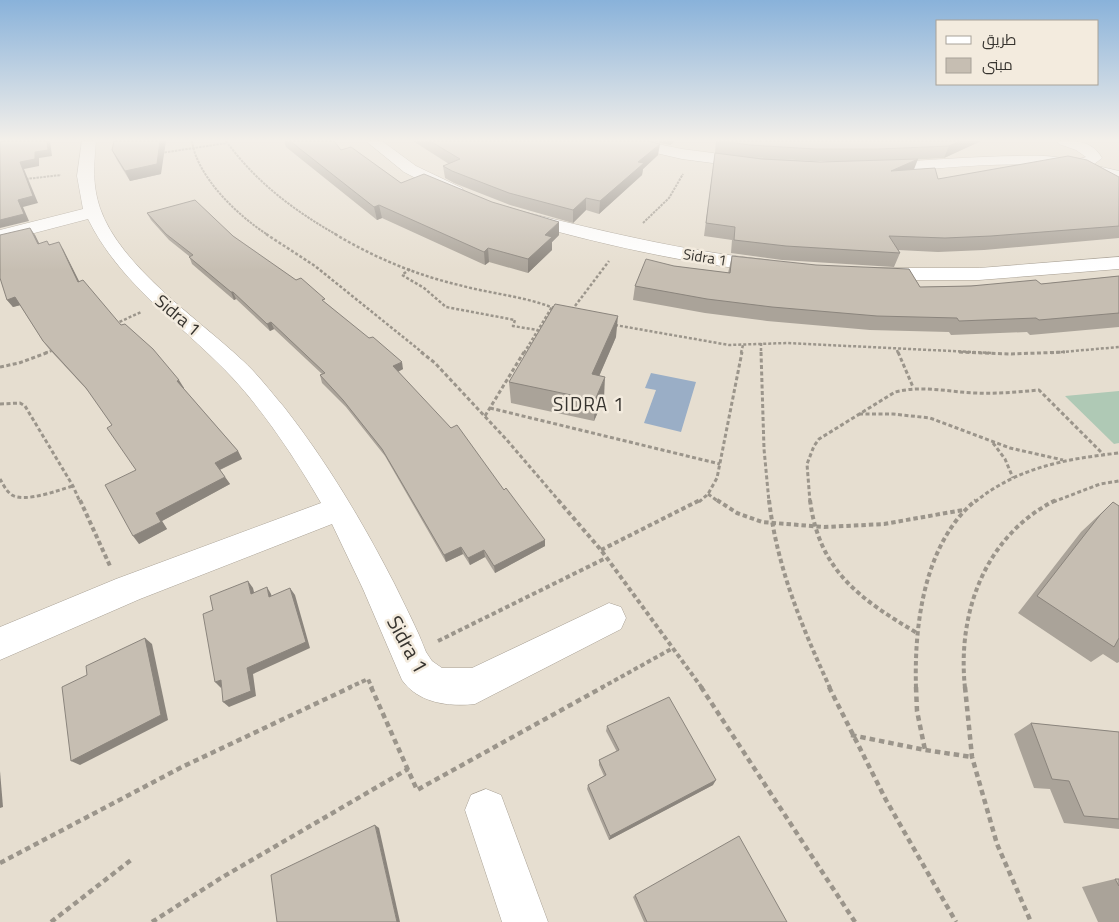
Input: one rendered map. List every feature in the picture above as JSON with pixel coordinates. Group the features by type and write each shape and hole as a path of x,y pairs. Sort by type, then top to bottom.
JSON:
{"street":[{"name":"Sidra 1","path":"86,184 93,212 109,242 133,274 162,303 209,341 236,367 270,406 304,453 339,509 376,580 418,672 433,684 454,689 476,686 609,618"},
{"path":"442,184 476,200"},
{"path":"0,236 93,212"},
{"name":"Sidra 1","path":"510,213 567,230 632,245 688,256 787,268"},
{"path":"861,273 979,274 1119,263"},
{"path":"0,644 114,595 339,509"},
{"path":"486,810 525,922"}],"path":[{"path":"213,184 225,200 261,231 315,266 435,363 485,416 600,550 707,695 855,922"},
{"path":"264,184 304,214 358,246 410,269 454,284 559,310"},
{"path":"410,269 402,275 424,288 446,307 516,320 513,326 537,330"},
{"path":"110,326 162,303"},
{"path":"485,416 552,307"},
{"path":"611,324 709,343 743,345 762,343 898,350 1043,354 1119,347"},
{"path":"762,343 767,495 779,556 802,625 851,735 899,826 956,922"},
{"path":"600,550 696,504 708,494 717,478 743,345"},
{"path":"0,367 40,356 58,348"},
{"path":"898,350 912,388"},
{"path":"916,633 867,601 830,562 820,542 815,527 806,461 810,448 819,438 895,392 912,388 975,392 1039,390 1104,455"},
{"path":"0,404 20,403 25,406 73,486 115,576 114,595"},
{"path":"490,408 720,464"},
{"path":"858,414 900,414 930,418 947,423 993,443 1027,453 1066,460"},
{"path":"993,443 1005,458 1013,478"},
{"path":"925,750 916,699 916,633 929,576 941,547 955,522 965,510 994,488 1013,478 1040,467 1066,460 1119,453"},
{"path":"0,479 8,492 14,496 26,497 73,486"},
{"path":"1031,922 997,844 972,757 962,671 969,610 988,562 1016,526 1054,501 1100,484 1119,481"},
{"path":"708,494 748,518 772,524 815,527 854,528 894,524 965,510"},
{"path":"410,655 606,558"},
{"path":"0,863 173,770 368,679 417,790 672,648"},
{"path":"851,735 925,750 972,757"},
{"path":"152,922 221,878 408,769"},
{"path":"51,922 131,860"}],"green space":[{"path":"1119,391 1119,443 1114,444 1065,396"}],"water":[{"path":"651,373 696,382 681,432 644,423 656,390 645,388"}],"building":[{"path":"0,184 28,184 33,196 18,200 24,214 0,220"},
{"path":"345,184 448,184 492,202 559,222 545,235 552,237 528,259 488,248 484,252 379,205 374,207"},
{"path":"486,184 620,184 600,201 586,198 573,210 509,193"},
{"path":"711,184 1119,184 1119,226 945,238 889,236 900,253 786,246 734,240 735,227 706,223"},
{"path":"195,200 233,236 296,280 301,278 325,299 322,300 369,338 373,337 402,362 393,366 451,428 457,425 504,490 506,488 545,540 494,566 484,550 468,558 461,547 444,555 382,449 343,400 320,375 325,373 271,322 267,324 233,292 189,257 193,255 166,234 147,213"},
{"path":"30,228 38,244 47,241 49,245 59,242 78,282 83,280 121,325 125,324 153,349 179,380 177,381 238,451 215,463 225,477 156,513 161,522 133,536 105,485 136,470 107,428 112,425 86,388 43,341 15,297 7,300 0,278 0,235"},
{"path":"732,256 816,265 909,269 920,287 971,286 1036,280 1041,284 1119,276 1119,313 1039,320 1036,318 959,321 957,318 877,316 772,307 707,299 635,286 646,259 674,266 730,273"},
{"path":"555,304 618,316 592,374 605,377 595,400 509,382"},
{"path":"1113,502 1119,506 1119,638 1114,647 1037,596 1100,515"},
{"path":"248,581 251,594 267,587 269,597 290,588 306,642 247,668 251,691 223,702 221,680 215,682 203,614 213,610 210,596"},
{"path":"145,638 161,715 71,761 62,687 87,675 86,666"},
{"path":"669,697 716,780 610,836 588,785 606,775 599,760 619,750 607,726"},
{"path":"1031,723 1119,732 1119,819 1084,816 1069,781 1052,779"},
{"path":"375,825 397,922 277,922 271,875"},
{"path":"739,836 787,922 647,922 635,895"}],"district":[{"name":"SIDRA 1","path":"589,403"}]}
